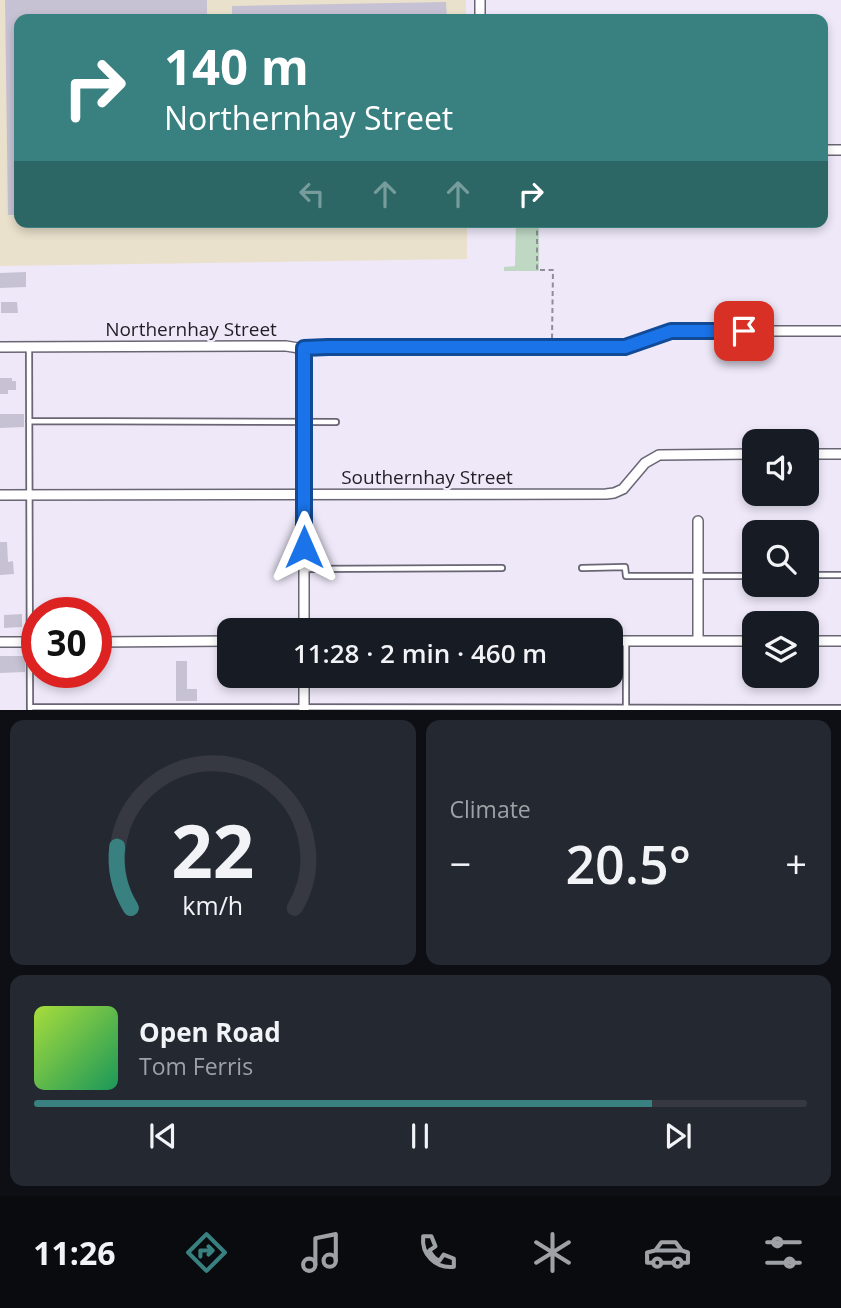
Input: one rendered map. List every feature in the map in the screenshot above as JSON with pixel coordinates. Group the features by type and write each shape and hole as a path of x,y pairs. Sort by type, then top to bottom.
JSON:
{"street":[{"name":"Northernhay Street","path":"0,347 625,347 671,331 841,331"},
{"path":"304,348 304,618"},
{"name":"Southernhay Street","path":"0,495 606,494 623,489 645,463 659,455 742,454"},
{"path":"819,454 841,454"},
{"path":"698,521 698,641"},
{"path":"112,642 217,641"},
{"path":"625,641 742,641"},
{"path":"819,641 841,641"},
{"path":"0,642 21,642"},
{"path":"304,688 304,708"}],"lane":[{"path":"29,347 32,597"},
{"path":"29,421 336,422"},
{"path":"304,569 502,568"},
{"path":"582,568 625,568 626,576 742,576"},
{"path":"819,575 841,575"},
{"path":"625,641 626,708"},
{"path":"31,688 30,708 841,708"}],"path":[{"path":"537,228 537,270 553,270 552,347"}],"shaded area":[{"path":"0,0 466,0 466,14 14,14 14,228 467,228 467,259 0,266"}],"green space":[{"path":"516,228 539,228 539,271 504,271 504,267 515,266"}],"building":[{"path":"5,0 207,0 207,14 14,14 14,215 8,215"},
{"path":"446,2 447,14 232,14 232,6"},
{"path":"26,272 26,287 0,288 0,273"},
{"path":"1,302 17,302 18,313 1,313"},
{"path":"0,378 12,378 12,381 16,381 16,390 0,394"},
{"path":"0,414 24,414 24,427 0,428"},
{"path":"0,542 7,542 8,562 13,561 14,574 0,575"},
{"path":"21,614 21,627 4,628 4,615"},
{"path":"0,656 21,656 21,672 0,673"},
{"path":"176,661 187,661 187,689 197,689 197,701 176,701"}],"route":[{"path":"304,547 304,348 625,347 671,331 744,331"}]}
